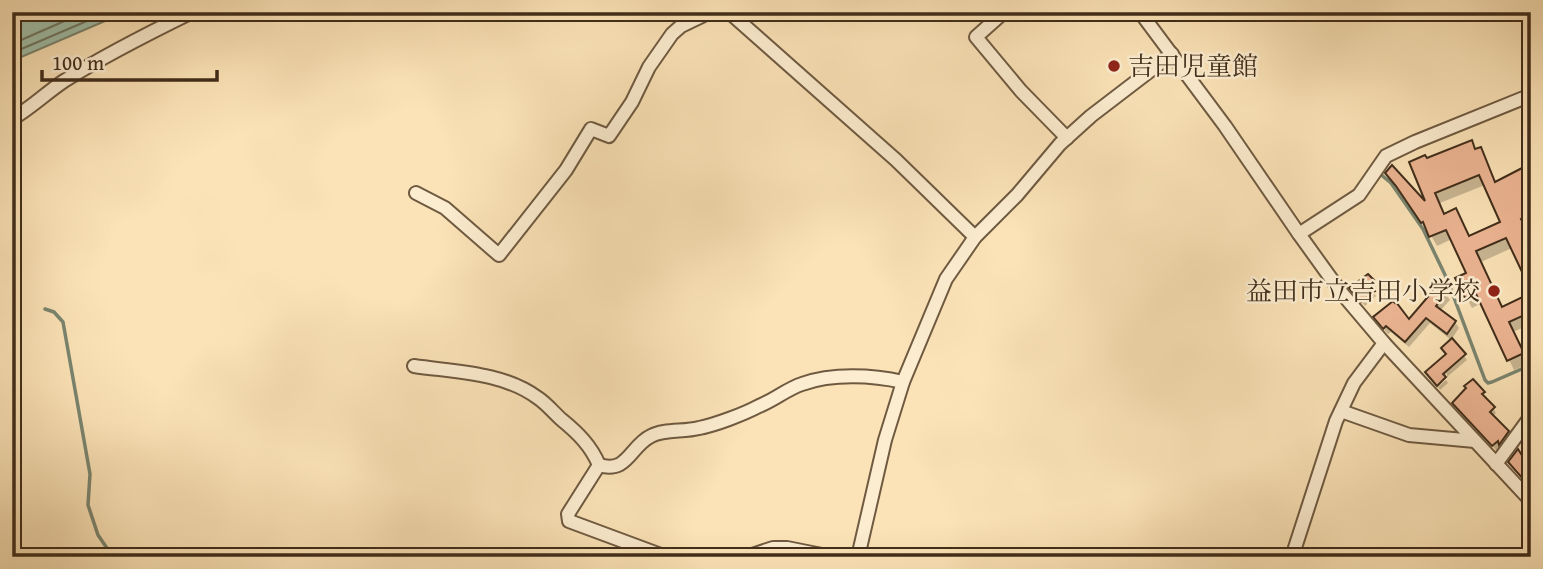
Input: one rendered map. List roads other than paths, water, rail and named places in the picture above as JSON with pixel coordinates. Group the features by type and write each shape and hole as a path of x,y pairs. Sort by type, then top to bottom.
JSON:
{"main road":[{"path":"12,546 15,557"}],"street":[{"path":"12,120 62,82 192,12"},
{"path":"416,193 445,208 499,255 566,170 591,129 609,136 632,102 649,67 672,34 681,26 710,12"},
{"path":"729,12 877,142 975,237"},
{"path":"1003,12 976,37 1021,91 1067,138"},
{"path":"1140,12 1225,126 1340,291 1384,343 1531,501"},
{"path":"858,557 885,440 903,382 946,279 975,237 1017,195 1067,138 1101,108 1172,54"},
{"path":"1298,234 1359,195 1386,156 1531,95"},
{"path":"1292,557 1336,421 1354,383 1384,343"},
{"path":"414,366 485,375 510,383 537,397 575,431 593,451 599,465"},
{"path":"599,465 609,468 619,466 642,441 653,434 699,428 758,407 803,383 850,375 903,382"},
{"path":"1341,411 1409,435 1475,441"},
{"path":"1496,464 1531,416"},
{"path":"599,465 568,514 569,521 666,557"},
{"path":"746,557 773,548 787,548 832,557"}],"water":[{"path":"12,12 126,12 12,61"}],"waterway":[{"path":"1379,173 1391,183 1423,229 1447,279 1485,380 1492,382 1531,365"},
{"path":"45,309 54,312 63,322 90,474 88,505 98,535 113,557"}],"place":[{"name":"吉田児童館","path":"1114,66"},
{"name":"益田市立吉田小学校","path":"1494,291"}]}
